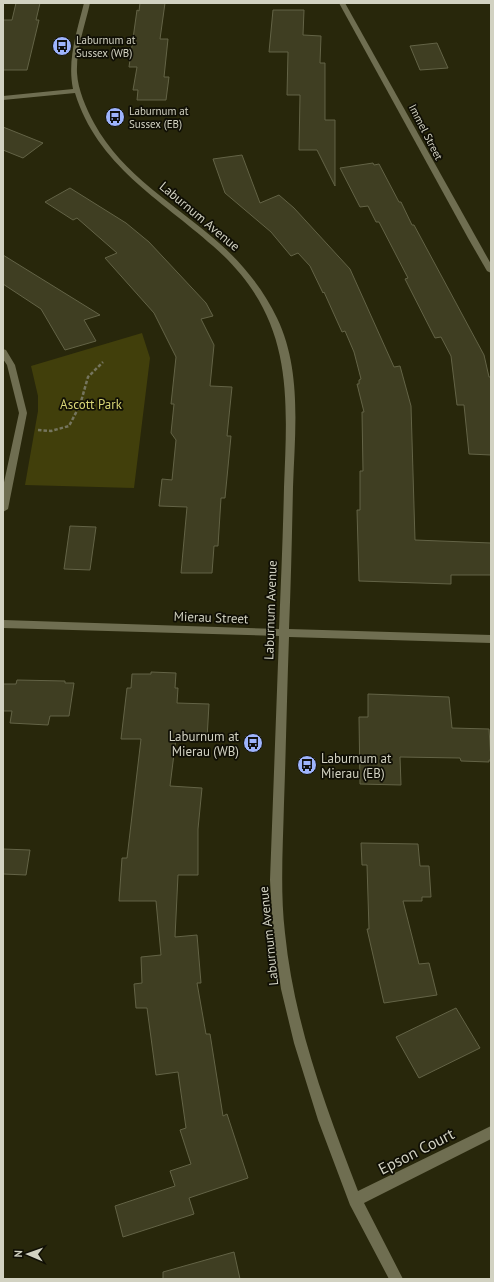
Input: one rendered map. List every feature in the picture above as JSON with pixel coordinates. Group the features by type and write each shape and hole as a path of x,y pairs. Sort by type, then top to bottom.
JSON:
{"street":[{"name":"Laburnum Avenue","path":"87,3 76,50 74,72 77,91 92,126 106,150 143,187 217,245 237,265 267,305 278,330 289,376 291,419 276,880 279,933 287,988 300,1043 324,1120 355,1200 396,1279"},
{"name":"Immel Street","path":"342,3 400,106 439,183 491,271"},
{"path":"3,98 77,91"},
{"path":"3,352 11,365 23,413 3,509"},
{"name":"Mierau Street","path":"3,624 491,640"},
{"name":"Epson Court","path":"355,1200 491,1132"}],"path":[{"path":"20,430 51,431 69,426 80,405 88,377 103,362"}],"green space":[{"name":"Ascott Park","path":"142,333 150,358 134,488 25,485 38,411 38,396 31,366"}],"building":[{"path":"16,3 40,3 36,20 39,20 27,70 3,70 3,20 12,20"},
{"path":"140,3 165,3 160,39 168,39 164,77 169,77 166,100 137,100 138,90 133,90 137,67 129,67 137,10 139,11"},
{"path":"273,10 304,10 303,35 321,36 320,63 325,63 325,120 335,120 335,186 317,150 299,150 300,95 287,95 288,52 269,52"},
{"path":"437,43 448,68 420,70 410,46"},
{"path":"3,127 43,143 23,158 3,150"},
{"path":"242,155 260,203 279,195 294,208 350,269 394,367 400,366 411,406 415,540 491,543 491,575 451,575 451,584 359,581 357,510 360,510 360,471 363,471 362,412 364,412 357,384 359,384 359,380 361,379 354,352 345,331 342,332 324,292 323,293 310,266 298,253 291,256 271,232 225,193 213,159"},
{"path":"373,163 374,165 379,164 399,202 401,202 412,225 414,225 484,355 489,377 491,377 491,455 469,454 464,405 457,405 451,356 441,337 435,338 405,279 408,278 379,222 376,222 368,206 360,207 340,168"},
{"path":"70,188 126,223 149,242 206,303 213,316 201,319 214,345 210,386 232,387 227,436 231,436 225,498 221,498 218,546 214,546 212,573 181,573 187,507 159,506 162,479 172,480 176,440 171,433 174,404 171,404 176,357 154,313 105,258 117,253 77,218 73,220 45,202"},
{"path":"3,255 100,315 84,320 96,341 65,350 41,309 3,284"},
{"path":"70,526 96,527 90,570 64,569"},
{"path":"151,672 176,673 175,688 178,688 177,703 209,704 207,739 176,738 170,786 202,788 198,829 198,875 178,875 175,937 197,935 201,983 197,983 206,1034 210,1034 223,1116 227,1114 248,1178 189,1198 194,1214 123,1237 115,1206 175,1186 170,1171 191,1164 180,1130 186,1128 178,1072 156,1075 147,1008 136,1008 134,984 142,983 141,957 161,955 156,901 119,901 122,858 127,858 141,739 121,739 127,688 131,688 132,674 151,674"},
{"path":"17,680 65,681 65,683 74,683 69,716 50,716 48,725 10,723 12,711 3,711 3,684 16,684"},
{"path":"368,694 449,697 452,728 489,729 491,760 489,760 489,762 461,761 460,758 400,757 401,785 360,784 359,717 368,717"},
{"path":"361,843 418,844 420,866 429,866 431,897 422,897 422,901 403,901 419,964 429,963 437,995 384,1003 367,929 369,929 367,865 362,865"},
{"path":"3,849 30,850 26,875 3,874"},
{"path":"456,1008 480,1048 419,1078 396,1037"},
{"path":"234,1252 240,1279 163,1279 163,1272"}],"place":[{"name":"Laburnum at Sussex (WB)","path":"62,46"},
{"name":"Laburnum at Sussex (EB)","path":"115,117"},
{"name":"Laburnum at Mierau (WB)","path":"253,743"},
{"name":"Laburnum at Mierau (EB)","path":"307,765"}]}
